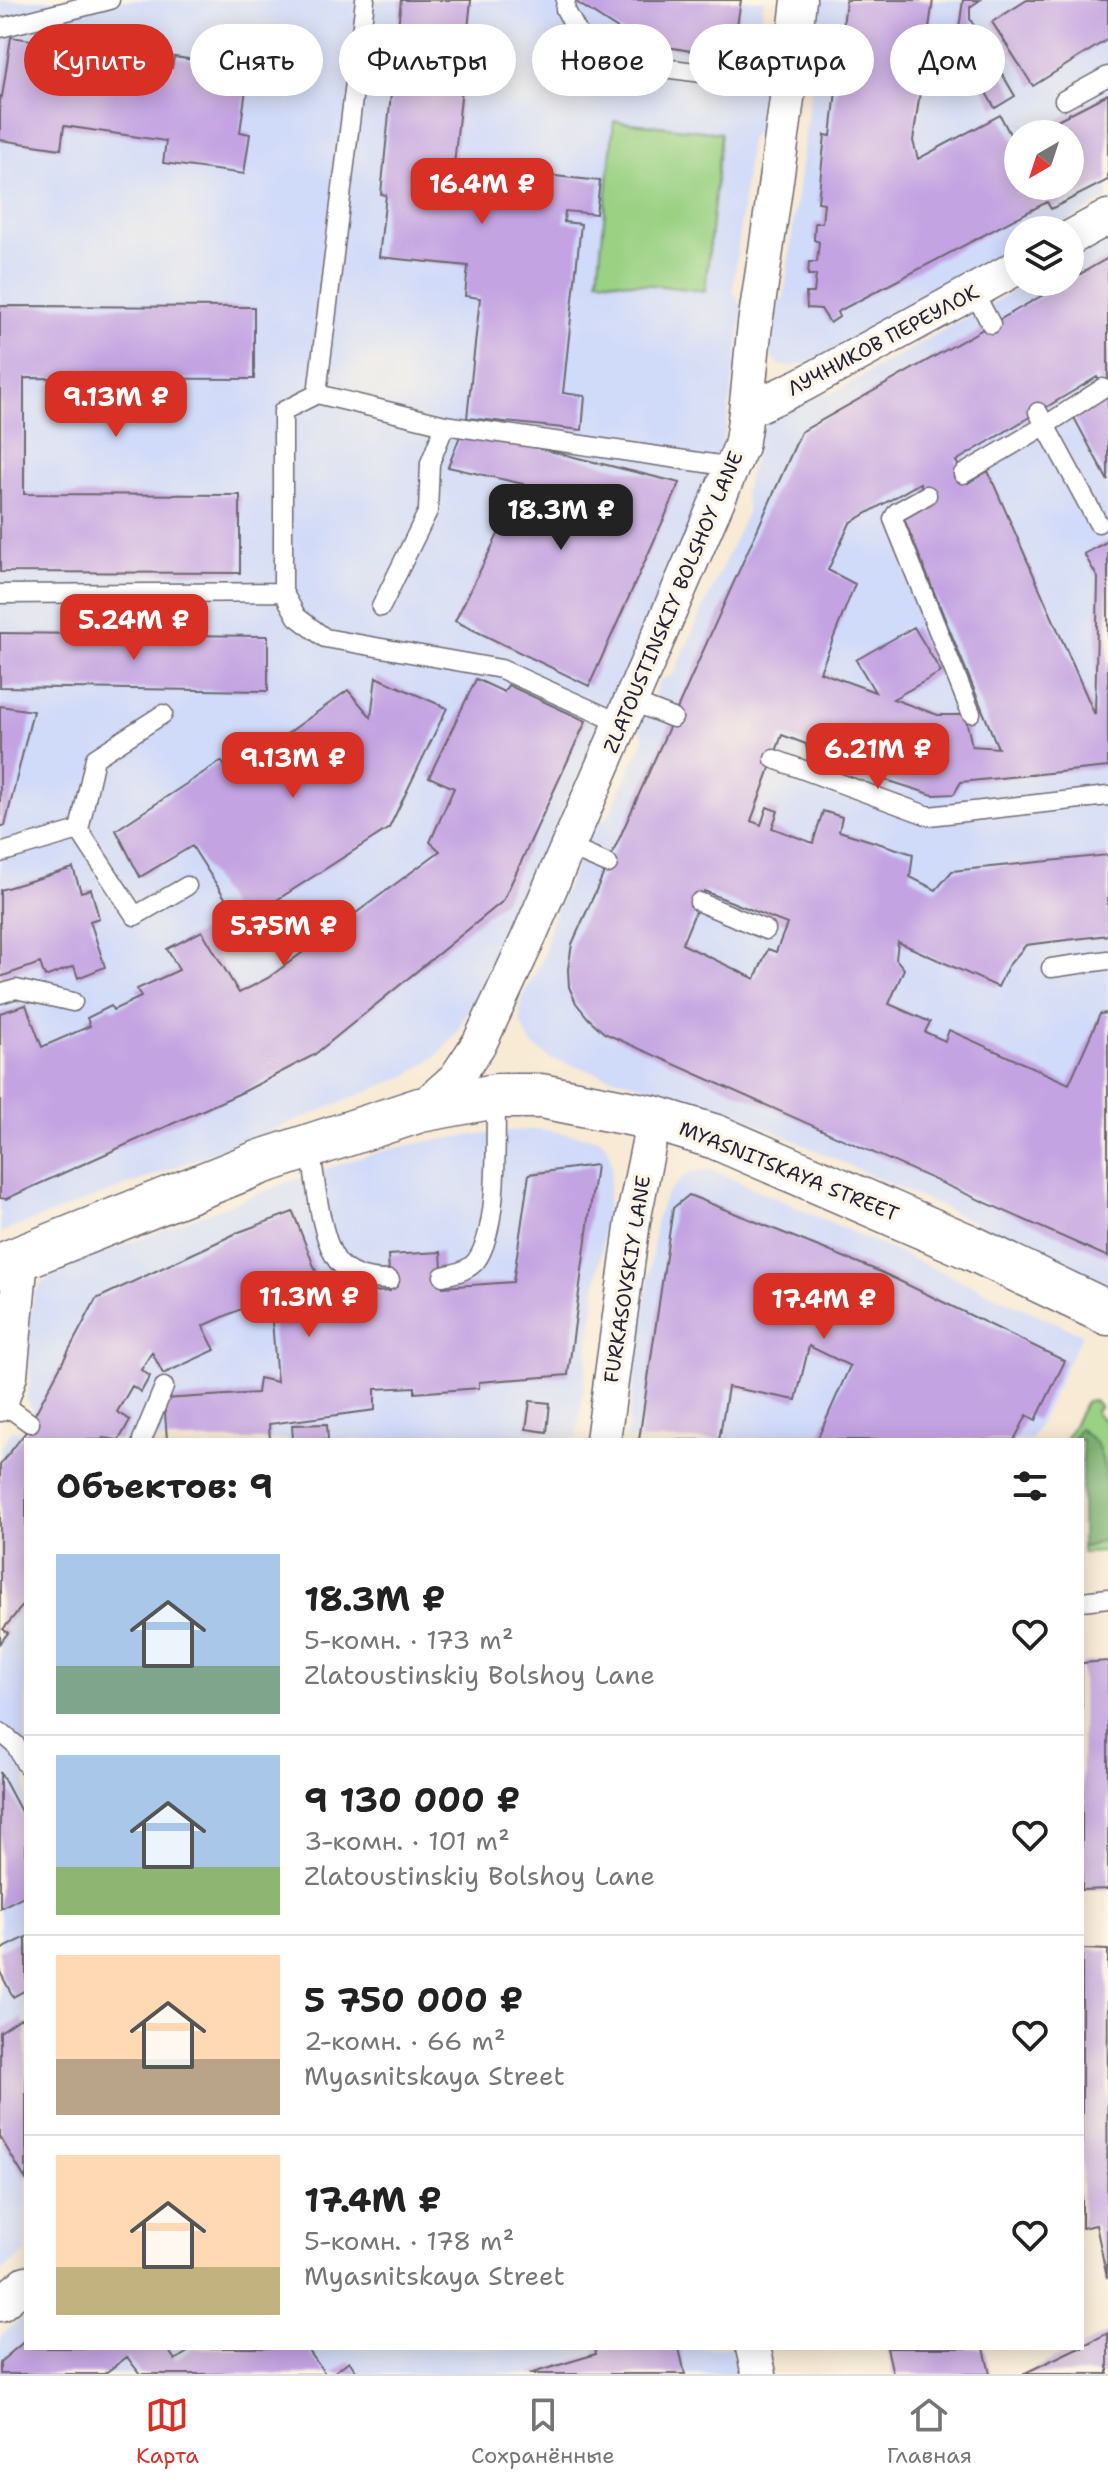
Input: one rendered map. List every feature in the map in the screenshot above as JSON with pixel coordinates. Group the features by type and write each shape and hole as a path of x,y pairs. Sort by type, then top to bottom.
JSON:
{"main road":[{"name":"MYASNITSKAYA STREET","path":"11,1262 179,1193 310,1145 420,1110 496,1096 541,1096 654,1118 730,1143 972,1248 1108,1313"}],"street":[{"name":"ZLATOUSTINSKIY BOLSHOY LANE","path":"796,24 799,0"},
{"name":"ZLATOUSTINSKIY BOLSHOY LANE","path":"420,1110 456,1078 480,1042 741,446 748,410 753,338 788,96"},
{"path":"1084,230 1108,217"},
{"name":"ЛУЧНИКОВ ПЕРЕУЛОК","path":"748,410 802,385 1004,274"},
{"name":"FURKASOVSKIY LANE","path":"603,1438 633,1221 654,1118"},
{"path":"0,1403 10,1375 11,1262"},
{"path":"0,2304 24,2285"},
{"path":"753,2350 759,2374"}],"lane":[{"path":"0,28 110,0"},
{"path":"317,394 347,168 365,0"},
{"path":"566,0 565,9 592,59 689,71"},
{"path":"1064,100 1108,76"},
{"path":"973,291 991,324"},
{"path":"963,474 1042,418 1103,388"},
{"path":"673,718 625,712 501,669 325,638 297,617 283,592 283,411 317,394 445,425 733,467"},
{"path":"1042,418 1098,523"},
{"path":"381,607 428,511 430,463 445,425"},
{"path":"927,495 897,512 893,519 971,713"},
{"path":"0,594 283,592"},
{"path":"163,714 95,758 79,830 135,916 187,886"},
{"path":"774,759 929,816 1108,796"},
{"path":"0,853 79,830"},
{"path":"568,847 608,864"},
{"path":"699,902 766,930"},
{"path":"1051,968 1108,960"},
{"path":"0,994 16,989 73,1002"},
{"path":"443,1276 460,1272 474,1263 484,1246 490,1225 494,1180 496,1096"},
{"path":"310,1145 331,1252 342,1266 356,1275 390,1280"},
{"path":"143,1438 164,1387"},
{"path":"0,1403 30,1423"},
{"path":"1084,1601 1108,1598"},
{"path":"0,1732 15,1744 24,1761"}],"shaded area":[{"path":"0,0 764,0 761,24 689,24 689,96 765,96 762,126 750,137 733,292 743,306 741,325 726,428 710,486 496,958 454,1037 437,1056 406,1076 253,1138 0,1233"},
{"path":"822,0 1108,0 1108,199 1077,216 1004,216 1004,257 816,360 792,367 781,366 768,352 771,311 784,298 810,96 874,96 874,24 819,24"},
{"path":"1108,238 1108,1283 760,1125 658,1088 550,1058 531,1044 521,1024 520,1009 524,993 544,956 550,924 595,823 608,817 644,739 639,725 660,680 673,675 748,510 744,492 763,427 769,417 814,392 830,394 1004,296 1084,296 1084,251"},
{"path":"539,1129 600,1139 609,1151 612,1167 577,1438 24,1438 24,2254 0,2273 0,1449 12,1430 25,1432 35,1412 26,1400 30,1383 30,1315 34,1294 59,1270 314,1172 428,1141"},
{"path":"712,1170 1082,1334 1032,1438 626,1438 657,1217 666,1195 690,1172"},
{"path":"24,2316 24,2350 732,2350 738,2374 0,2374 0,2336"}],"green space":[{"path":"614,121 721,133 705,291 598,279"},
{"path":"1094,1400 1100,1407 1095,1412 1108,1425 1108,1552 1084,1553 1084,1438 1066,1438 1086,1401"},
{"path":"1079,1428 1095,1443 1101,1454 1105,1477 1108,1539 1084,1547 1084,1438 1073,1438"}],"building":[{"path":"401,0 471,0 469,24 398,24"},
{"path":"573,0 741,0 737,24 689,24 689,51 673,48 673,24 610,24"},
{"path":"846,0 933,0 930,24 890,24 890,96 919,96 913,141 918,159 1000,115 1004,123 1004,200 1069,200 1051,209 1047,202 1020,216 1004,216 1004,225 837,312 839,317 830,323 821,309 807,308 806,293 814,293 816,275 808,275 809,262 817,262 819,242 814,240 815,223 822,223 824,203 818,202 825,135 831,136 835,96 874,96 874,24 843,24"},
{"path":"963,0 980,0 970,7 973,24 960,24"},
{"path":"1027,0 1108,0 1108,39 1033,86 1005,42 1005,24 992,22"},
{"path":"11,37 24,39 24,96 174,96 174,57 190,59 190,96 245,96 240,132 250,134 244,174 163,163 166,141 64,126 61,149 0,140 2,97"},
{"path":"1005,79 1015,96 995,108 988,96 1005,96"},
{"path":"1108,94 1108,180 1084,192 1084,120 1057,120"},
{"path":"391,96 461,96 454,165 600,181 596,214 565,211 564,222 581,224 563,393 585,396 582,430 467,418 480,298 465,296 468,266 379,257 386,195 381,194"},
{"path":"1108,258 1108,481 1071,412 1106,392 1097,377 956,461 968,483 988,471 1095,715 1098,578 1084,554 1108,541 1108,767 961,782 954,794 933,795 808,755 806,744 782,735 751,821 761,825 767,807 778,811 772,828 813,843 823,811 842,817 839,831 913,854 910,877 936,890 952,871 1108,855 1108,935 1026,945 1008,966 998,987 898,942 896,959 904,969 889,1004 930,1022 925,1032 945,1041 949,1030 1069,1084 1100,1014 1108,1013 1108,1257 604,1033 576,1003 569,987 572,944 801,432 1041,296 1084,296 1084,272","holes":["920,483 930,504 904,519 998,748 972,746 965,715 938,715 893,699 941,672 914,627 856,660 875,692 820,672 855,584 828,570 850,523","704,891 787,924 776,952 768,949 755,979 682,944"]},
{"path":"0,306 254,307 254,379 24,378 24,494 240,495 240,573 0,572"},
{"path":"460,436 521,444 680,483 589,686 455,621 523,484 448,467"},
{"path":"0,633 268,636 268,691 0,687"},
{"path":"376,677 447,708 389,828 241,923 192,846 140,877 116,830 221,761 231,774 348,690 371,717"},
{"path":"476,679 504,692 508,685 586,721 503,901 314,1055 245,1091 6,1199 0,1198 0,1013 26,1005 42,1047 90,1026 87,1018 111,1006 113,1010 141,997 137,989 179,970 167,949 202,931 239,993 268,978 440,851 430,842 454,788 429,777"},
{"path":"0,706 33,711 5,826 0,826"},
{"path":"73,868 81,892 91,889 99,918 90,921 105,967 78,978 74,966 45,977 40,963 0,977 0,890"},
{"path":"596,1165 568,1375 479,1382 479,1388 415,1393 415,1387 375,1389 375,1410 269,1424 270,1438 167,1438 164,1399 257,1393 259,1378 277,1382 270,1296 203,1326 215,1350 163,1374 152,1352 141,1370 150,1376 141,1392 132,1386 117,1412 130,1420 120,1438 24,1438 24,1604 3,1629 8,1633 0,1643 0,1465 25,1433 96,1299 239,1232 293,1212 325,1295 390,1291 388,1255 441,1252 443,1287 513,1282 529,1174"},
{"path":"689,1195 881,1272 1065,1361 1036,1420 1027,1415 1015,1438 818,1438 850,1366 809,1346 796,1400 728,1387 719,1438 639,1438 673,1208"},
{"path":"530,1401 550,1403 547,1432 526,1429"},
{"path":"327,1424 328,1438 293,1438 292,1425"},
{"path":"1108,1661 1108,1889 1084,1890 1084,1663"},
{"path":"0,1772 24,1817 24,1896 0,1908"},
{"path":"24,1938 24,1991 13,1997 0,1972 0,1950"},
{"path":"1084,1949 1108,1950 1107,2278 1096,2225 1084,2228"},
{"path":"21,2018 24,2023 24,2177 0,2137 0,2032"},
{"path":"1108,2333 1108,2374 1023,2374 1073,2350 1084,2350 1084,2345"},
{"path":"24,2342 24,2350 168,2350 175,2360 191,2350 308,2350 325,2374 140,2374 127,2357 104,2374 0,2374 0,2362"},
{"path":"595,2350 679,2350 685,2374 529,2374 596,2354"},
{"path":"887,2350 984,2350 990,2374 893,2374"},
{"path":"349,2361 358,2374 332,2374"}]}
